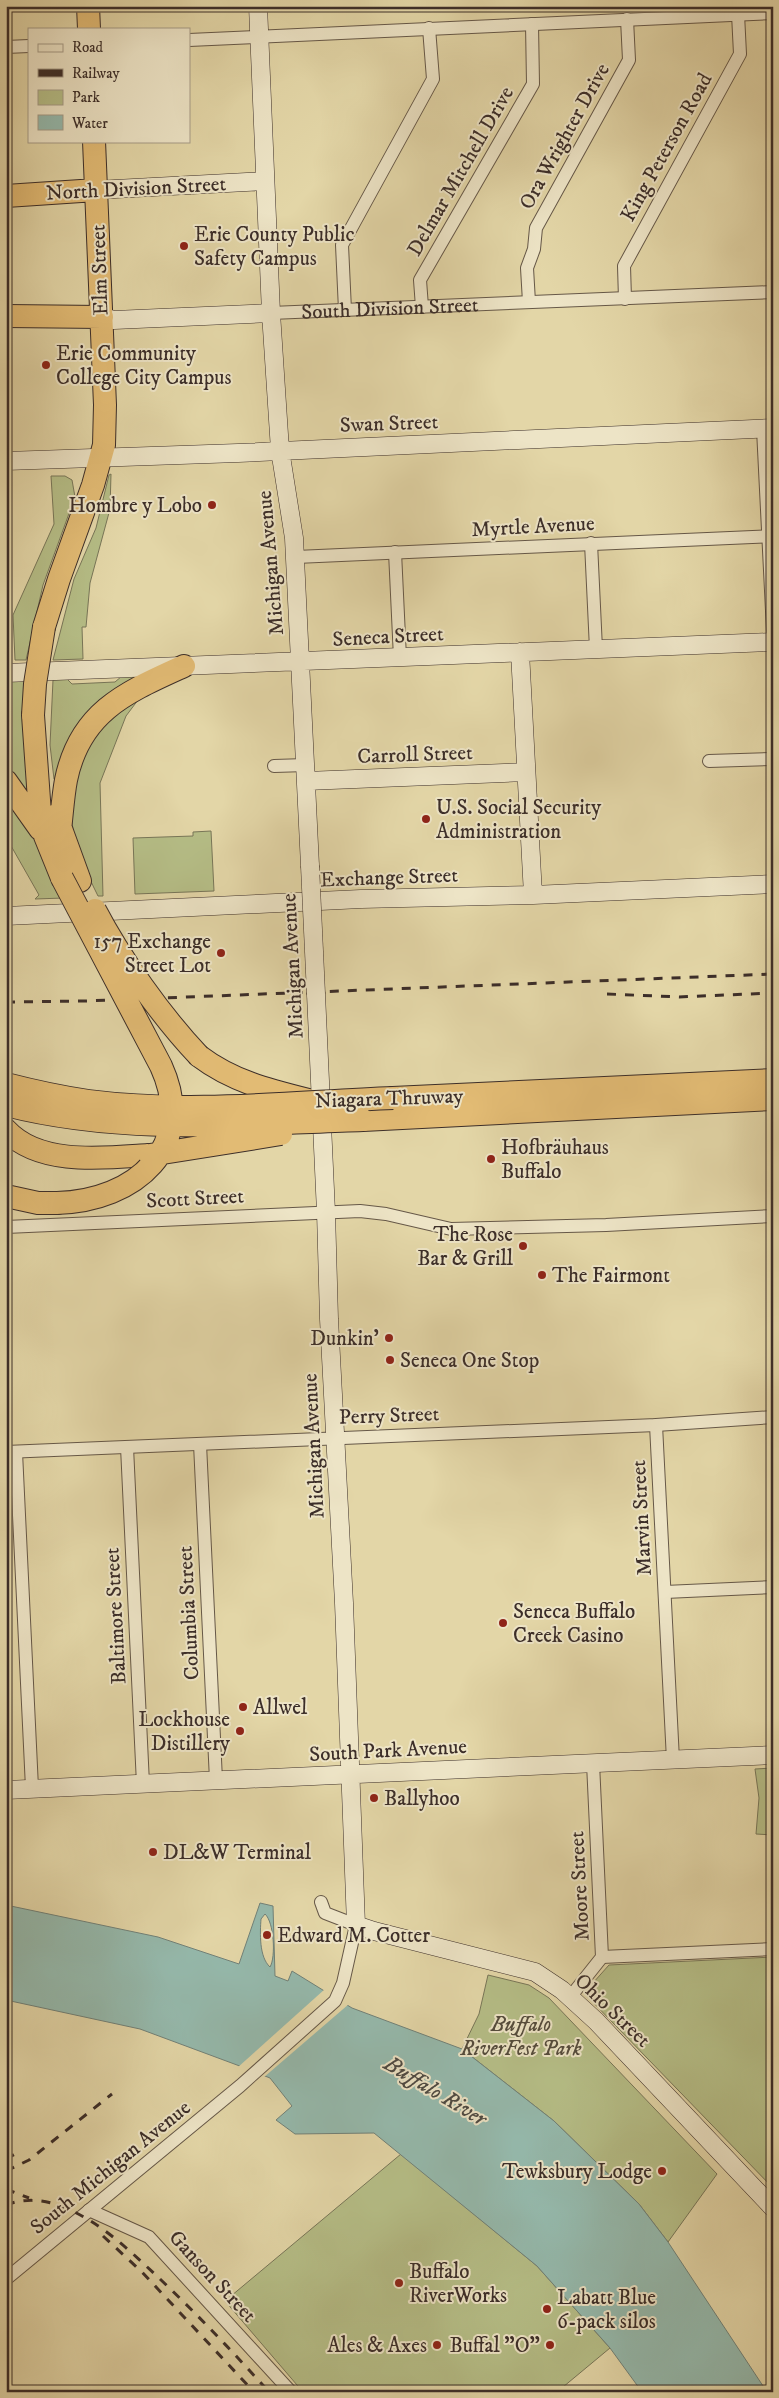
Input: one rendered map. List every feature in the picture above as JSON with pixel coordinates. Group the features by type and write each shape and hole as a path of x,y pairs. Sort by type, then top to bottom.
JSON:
{"highway":[{"path":"88,6 89,28"},
{"name":"Elm Street","path":"52,833 38,803 33,715 35,684 44,628 59,579 87,507 104,446 105,406 94,142"},
{"name":"North Division Street","path":"6,196 96,190"},
{"name":"South Division Street","path":"6,316 102,317"},
{"path":"52,833 70,762 88,728 102,711 126,693 184,666"},
{"path":"6,781 52,833 71,880 161,1066 171,1092 173,1115 169,1133 160,1155 140,1177 123,1188 102,1197 76,1203 38,1203 6,1196"},
{"path":"71,880 180,1035 199,1056 213,1067 250,1084 312,1101"},
{"name":"Niagara Thruway","path":"6,1084 89,1101 193,1106 773,1080"},
{"name":"Niagara Thruway","path":"6,1105 82,1120 164,1126 363,1120 773,1100"},
{"path":"6,1149 33,1162 61,1167 98,1164 363,1120"},
{"path":"6,1130 31,1148 51,1153 95,1158 148,1155"}],"street":[{"name":"Michigan Avenue","path":"258,6 271,313 280,450 296,557 356,1925"},
{"path":"190,40 773,13"},
{"name":"King Peterson Road","path":"625,299 624,266 740,54 738,14"},
{"name":"Ora Wrighter Drive","path":"529,302 526,268 534,249 536,228 629,60 627,19"},
{"name":"Delmar Mitchell Drive","path":"422,307 420,280 533,84 532,24"},
{"path":"345,310 342,245 433,79 429,28"},
{"path":"6,46 28,46"},
{"name":"North Division Street","path":"96,190 265,181"},
{"name":"South Division Street","path":"102,317 114,320 773,292"},
{"path":"768,429 773,631"},
{"name":"Swan Street","path":"6,461 768,429"},
{"name":"Myrtle Avenue","path":"296,557 771,536"},
{"path":"591,543 596,648"},
{"path":"395,552 400,658"},
{"name":"Seneca Street","path":"6,673 773,642"},
{"path":"520,652 533,895"},
{"path":"709,761 773,759"},
{"path":"274,766 306,773"},
{"name":"Carroll Street","path":"306,773 526,772"},
{"name":"Exchange Street","path":"6,916 361,899 533,895 773,884"},
{"name":"Scott Street","path":"6,1227 360,1211 386,1214 451,1229 606,1225 773,1216"},
{"name":"Perry Street","path":"11,1452 656,1425 773,1417"},
{"name":"Marvin Street","path":"656,1425 673,1760"},
{"name":"Columbia Street","path":"200,1444 216,1780"},
{"name":"Baltimore Street","path":"127,1447 143,1784"},
{"path":"11,1452 32,1788"},
{"path":"665,1592 773,1587"},
{"name":"South Park Avenue","path":"6,1790 773,1755"},
{"name":"Moore Street","path":"571,1996 602,1957 593,1763"},
{"name":"Ohio Street","path":"321,1902 325,1913 374,1931 535,1972 571,1996 773,2208"},
{"name":"South Michigan Avenue","path":"6,2279 240,2086 335,2001 343,1982 356,1925"},
{"path":"602,1957 773,1949"},
{"name":"Ganson Street","path":"89,2210 149,2236 291,2392"}],"green space":[{"path":"111,474 110,509 90,583 86,627 82,627 83,659 53,660 74,579 96,528 109,475"},
{"path":"51,476 65,476 72,480 75,497 43,585 26,660 15,660 13,615 54,524"},
{"path":"122,676 135,676 136,680 60,779 54,779 50,745 53,680 66,678 72,684 115,682"},
{"path":"26,680 30,789 24,791 6,769 6,681"},
{"path":"138,700 126,716 100,783 103,896 98,896 89,878 76,842 72,825 72,788 76,770 94,729"},
{"path":"6,792 37,834 64,898 35,899 39,895 6,837"},
{"path":"211,831 214,891 135,894 133,838 193,836 193,832"},
{"path":"773,1768 773,1835 756,1834 759,1798 755,1769"},
{"path":"773,1957 773,2188 584,1993 609,1965"},
{"name":"Buffalo RiverFest Park","path":"488,1975 529,1985 549,1998 717,2174 668,2242 639,2204 554,2121 462,2049 479,2014"},
{"name":"Buffalo RiverWorks","path":"401,2154 537,2266 610,2348 557,2392 303,2392 225,2301"}],"water":[{"name":"Buffalo River","path":"260,1903 273,1906 275,1976 288,1981 292,1971 352,2008 462,2049 554,2121 639,2204 668,2242 767,2392 642,2392 610,2348 537,2266 374,2133 295,2134 276,2120 292,2106 270,2078 140,2029 6,2000 6,1905 158,1937 239,1964","holes":["265,1914 268,1918 273,1940 273,1956 270,1967 266,1963 262,1951 261,1938 261,1919"]}],"pier":[{"path":"325,1989 349,2004 263,2078 237,2068"}],"railway":[{"path":"6,1002 85,1001 773,974"},
{"path":"607,994 679,997 773,993"},
{"path":"6,2171 29,2160 112,2094"},
{"path":"6,2159 15,2154"},
{"path":"6,2189 29,2198"},
{"path":"6,2205 24,2201 49,2202 70,2210 99,2226 148,2268 216,2334 269,2392"},
{"path":"103,2236 142,2272 254,2392"}],"place":[{"name":"Erie County Public Safety Campus","path":"184,246"},
{"name":"Erie Community College City Campus","path":"46,365"},
{"name":"Hombre y Lobo","path":"212,505"},
{"name":"U.S. Social Security Administration","path":"426,819"},
{"name":"157 Exchange Street Lot","path":"221,953"},
{"name":"Hofbräuhaus Buffalo","path":"491,1159"},
{"name":"The Rose Bar & Grill","path":"523,1246"},
{"name":"The Fairmont","path":"542,1275"},
{"name":"Dunkin'","path":"389,1338"},
{"name":"Seneca One Stop","path":"390,1360"},
{"name":"Seneca Buffalo Creek Casino","path":"503,1623"},
{"name":"Allwel","path":"243,1707"},
{"name":"Lockhouse Distillery","path":"240,1731"},
{"name":"Ballyhoo","path":"374,1798"},
{"name":"DL&W Terminal","path":"153,1852"},
{"name":"Edward M. Cotter","path":"267,1935"},
{"name":"Tewksbury Lodge","path":"662,2171"},
{"name":"Buffalo RiverWorks","path":"399,2283"},
{"name":"Labatt Blue 6-pack silos","path":"547,2309"},
{"name":"Ales & Axes","path":"437,2345"},
{"name":"Buffal \"O\"","path":"550,2345"}]}
